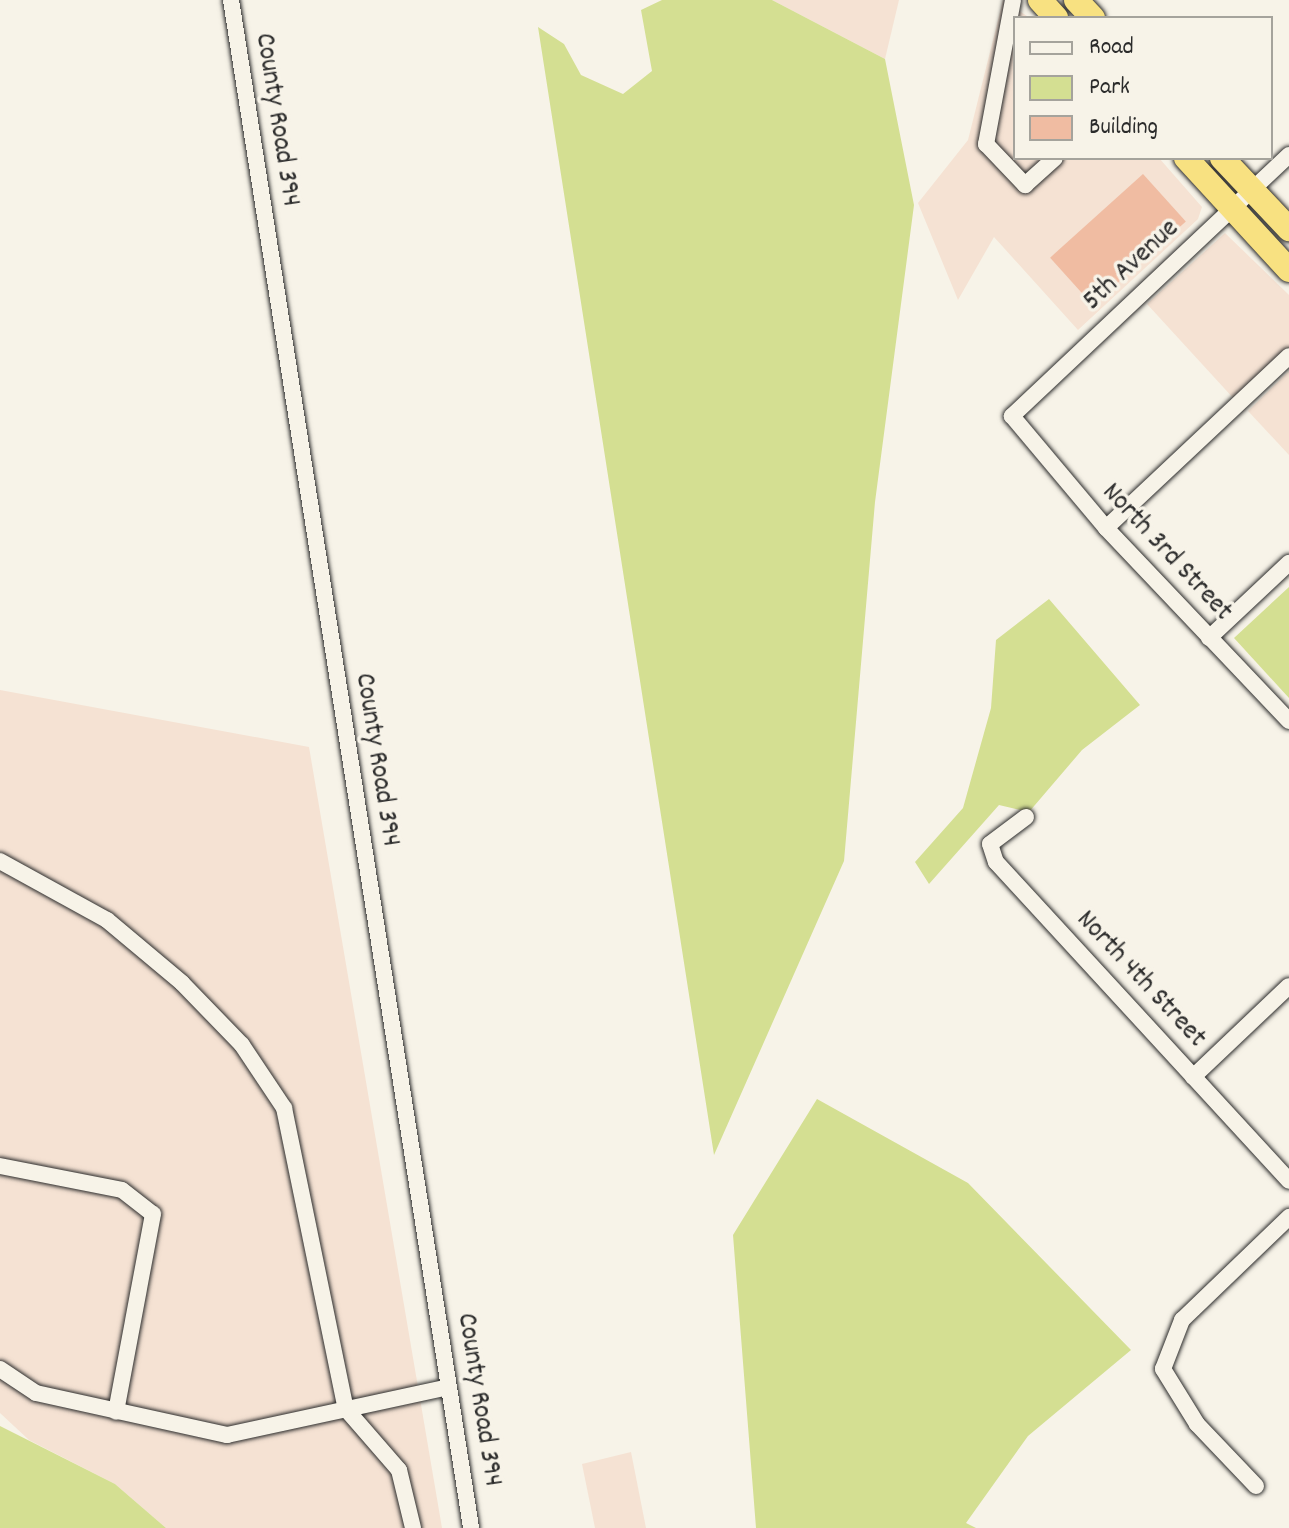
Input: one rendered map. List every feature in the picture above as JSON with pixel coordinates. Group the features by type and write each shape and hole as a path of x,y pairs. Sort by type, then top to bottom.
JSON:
{"highway":[{"path":"1040,0 1054,16"},
{"path":"1076,0 1091,16"},
{"path":"1188,160 1289,270"},
{"path":"1224,160 1289,229"}],"street":[{"name":"County Road 394","path":"231,0 471,1528"},
{"path":"1013,0 986,144 1025,185 1053,160"},
{"name":"5th Avenue","path":"1012,416 1233,208 1254,192 1289,155"},
{"path":"1106,528 1289,356"},
{"name":"North 3rd Street","path":"1012,416 1106,528 1289,721"},
{"path":"1209,638 1289,563"},
{"name":"North 4th Street","path":"1026,817 990,844 996,862 1289,1181"},
{"path":"0,861 107,920 182,983 242,1045 284,1108 346,1409 399,1470 413,1528"},
{"path":"1193,1077 1289,986"},
{"path":"0,1166 122,1190 153,1214 116,1412"},
{"path":"1256,1486 1197,1424 1163,1369 1182,1320 1289,1217"},
{"path":"0,1369 36,1393 227,1435 449,1387"}],"shaded area":[{"path":"772,0 899,0 885,59"},
{"path":"1003,0 1027,16 1013,16 1013,160 1161,160 1202,207 1198,219 1078,330 994,237 958,300 918,203 968,140"},
{"path":"1225,233 1289,295 1289,349 1235,400 1147,304"},
{"path":"1289,371 1289,455 1248,411"},
{"path":"0,690 309,747 442,1528 166,1528 115,1484 29,1440 0,1413"},
{"path":"631,1452 646,1528 595,1528 582,1464"}],"green space":[{"path":"662,0 772,0 885,59 914,205 875,502 844,861 714,1155 538,27 564,44 581,75 623,94 652,71 641,10"},
{"path":"1289,587 1289,698 1234,638"},
{"path":"1049,599 1140,705 1082,750 1029,812 999,805 929,884 915,862 963,808 991,708 996,640"},
{"path":"817,1099 968,1183 1131,1350 1028,1436 966,1523 976,1528 756,1528 733,1235"},
{"path":"0,1426 115,1484 166,1528 0,1528"}],"building":[{"path":"1143,174 1186,222 1093,305 1050,258"}]}
